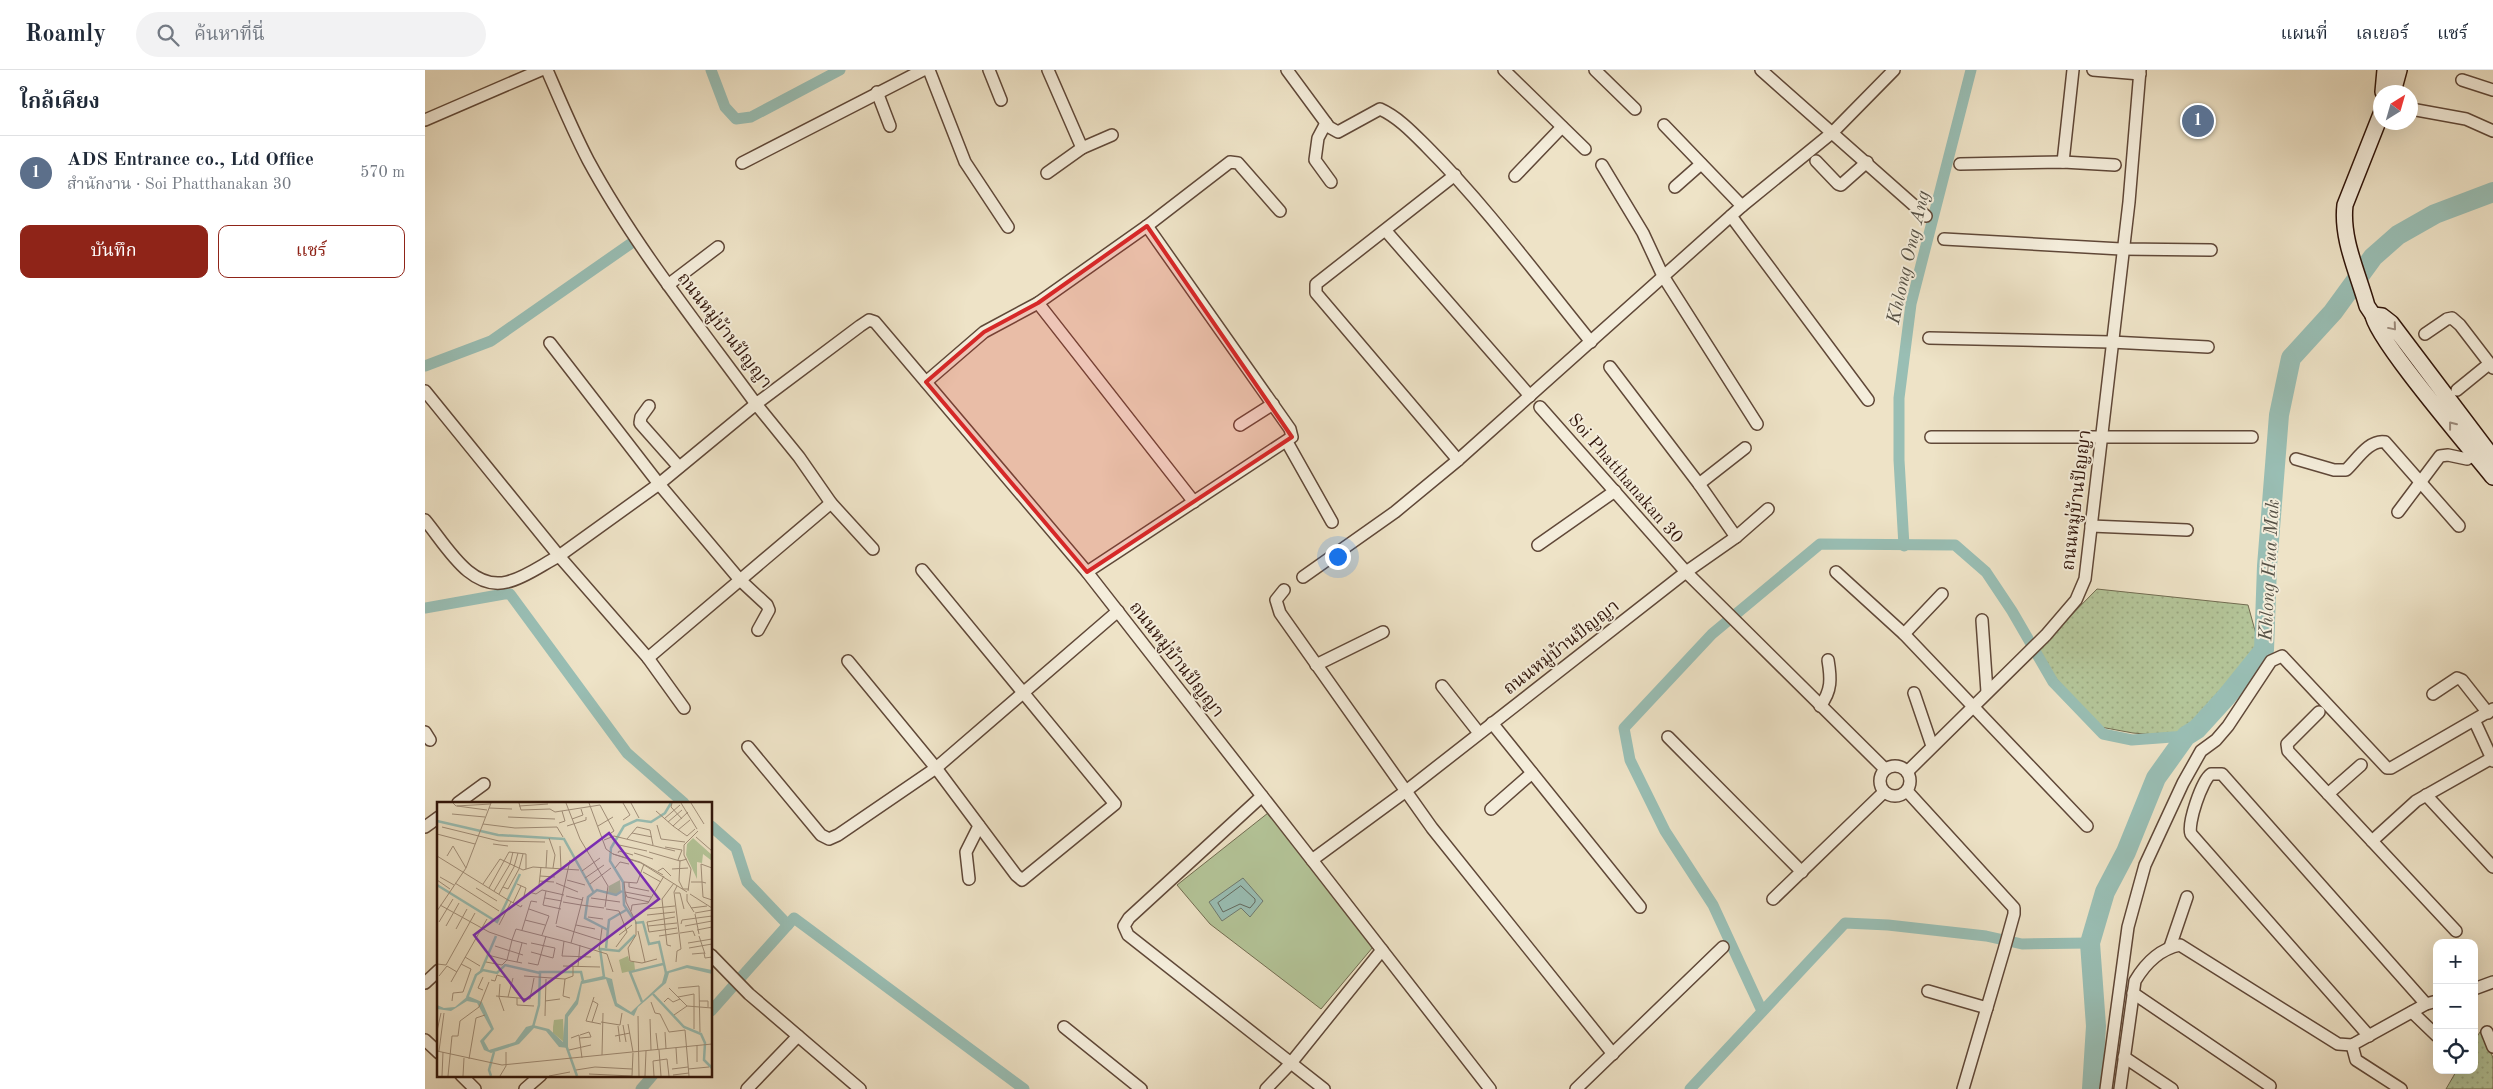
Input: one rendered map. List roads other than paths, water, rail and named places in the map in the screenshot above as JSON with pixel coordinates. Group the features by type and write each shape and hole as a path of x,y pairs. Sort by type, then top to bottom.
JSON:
{"street":[{"path":"425,120 541,70"},
{"name":"ถนนหมู่บ้านปัญญา","path":"547,70 588,160 668,285 756,404 869,320 875,322 1087,572 1312,860 1406,790 1686,572 1736,536 1768,509"},
{"path":"742,163 923,70"},
{"path":"929,70 965,162 1008,227"},
{"path":"989,70 1001,100"},
{"path":"1047,70 1082,148"},
{"path":"1287,70 1326,123 1338,132 1373,110 1380,109 1389,113 1414,134 1455,175 1591,342"},
{"path":"1505,70 1585,150"},
{"path":"1595,70 1635,109"},
{"path":"1761,70 1926,216"},
{"path":"1303,577 1395,512 1457,460 1742,206 1833,132 1894,70"},
{"path":"2063,162 2073,70"},
{"path":"2093,70 2140,72"},
{"path":"2384,85 2385,70"},
{"path":"2395,85 2399,70"},
{"name":"ถนนหมู่บ้านปัญญา","path":"1907,772 2045,635 2076,600 2085,579 2132,163 2140,72"},
{"path":"2462,80 2493,90"},
{"path":"877,92 890,126"},
{"path":"2418,110 2467,119 2491,129"},
{"path":"1326,123 1318,138 1315,160 1331,182"},
{"path":"1664,125 1742,206"},
{"path":"1515,176 1562,127"},
{"path":"2375,130 2345,205 2343,220 2345,235 2373,321 2391,349 2493,477"},
{"path":"1047,173 1082,148 1112,135"},
{"path":"926,382 984,332 1038,303 1147,226 1230,162 1238,163 1280,211"},
{"path":"1816,162 1841,185 1867,162"},
{"path":"1960,164 2063,162 2115,165"},
{"path":"1675,187 1701,164"},
{"path":"1602,165 1643,233 1663,276 1757,424"},
{"path":"1455,175 1385,231 1323,277 1316,284 1316,293 1457,460"},
{"path":"1731,216 1868,400"},
{"path":"1087,572 1292,437 1290,429 1273,404 1147,226"},
{"path":"1385,231 1530,396"},
{"path":"1944,239 2121,249 2211,250"},
{"path":"668,285 718,247"},
{"path":"1038,303 1194,502"},
{"path":"2370,310 2391,323 2493,458"},
{"path":"2425,334 2447,319 2452,318 2460,325 2491,366 2457,390"},
{"path":"1929,338 2111,342 2208,347"},
{"path":"550,343 659,484 740,580 769,610 758,630"},
{"path":"1610,367 1736,536"},
{"path":"425,391 559,556 648,658 684,708"},
{"path":"425,520 470,574 487,583 515,579 559,556 659,484 756,404 799,457 831,502 873,549"},
{"path":"1240,425 1273,404"},
{"path":"649,406 641,417 640,423 679,467"},
{"name":"Soi Phatthanakan 30","path":"1540,407 1686,572"},
{"path":"1931,437 2251,437"},
{"path":"2296,459 2334,470 2345,470 2371,445 2378,441 2385,442 2459,526"},
{"path":"1287,442 1332,522"},
{"path":"1699,484 1745,448"},
{"path":"2398,512 2419,481 2440,456 2448,455 2467,459 2475,454"},
{"path":"1538,545 1615,491"},
{"path":"648,658 831,502"},
{"path":"2091,526 2187,530"},
{"path":"848,661 936,768 1016,875 1022,880 1115,804 922,570"},
{"path":"1686,572 1885,770"},
{"path":"1835,572 1904,634 2087,826"},
{"path":"1283,590 1276,600 1280,613 1432,828 1613,1054"},
{"path":"1904,634 1942,594"},
{"path":"748,747 821,835 829,839 838,835 936,768 1118,611"},
{"path":"1982,620 1987,692"},
{"path":"1317,665 1383,632"},
{"path":"2106,1089 2128,927 2145,866 2179,790 2201,751 2216,740 2228,726 2271,661 2282,656 2387,768 2391,768 2475,722 2491,711 2462,680 2457,678 2433,694"},
{"path":"1820,706 1827,698 1830,689 1831,678 1828,660"},
{"path":"1442,686 1479,733"},
{"path":"1914,693 1932,746"},
{"path":"2319,712 2287,744 2286,748 2456,931"},
{"path":"2372,841 2411,805 2492,760 2475,722"},
{"path":"1492,723 1640,907"},
{"path":"1668,737 1803,872"},
{"path":"2328,794 2361,765"},
{"path":"1894,766 1907,772 1910,782 1907,791 1898,796 1884,792 1879,783 1885,770 1894,766"},
{"path":"1491,809 1532,772"},
{"path":"2121,1089 2135,981 2143,968 2170,947 2180,945 2338,1044 2352,1045 2369,1036 2412,1012 2431,1003 2222,774 2211,774 2205,780 2190,823 2191,834 2369,1036"},
{"path":"459,802 484,784"},
{"path":"1907,791 2010,901 2014,914 1963,1089"},
{"path":"1773,899 1884,792"},
{"path":"2426,795 2493,867"},
{"path":"1262,796 1129,918 1124,926 1128,935 1325,1089"},
{"path":"425,826 437,818"},
{"path":"969,879 966,852 979,826"},
{"path":"1312,860 1490,1089"},
{"path":"2170,947 2187,897"},
{"path":"1577,1089 1723,947"},
{"path":"1266,1089 1291,1063 1381,950"},
{"path":"713,956 749,994 860,1089"},
{"path":"425,983 437,972"},
{"path":"2478,988 2493,982"},
{"path":"1928,991 1987,1008"},
{"path":"2133,993 2271,1086"},
{"path":"2412,1012 2433,1032"},
{"path":"1063,1027 1141,1089"},
{"path":"2487,1032 2493,1047"},
{"path":"747,1089 798,1036"},
{"path":"425,1040 437,1051"},
{"path":"2352,1045 2356,1060 2401,1089"},
{"path":"2124,1057 2171,1089"},
{"path":"462,1076 475,1089"},
{"path":"525,1089 540,1076"}],"water":[{"path":"1243,878 1263,901 1250,917 1241,908 1222,921 1209,902"}],"waterway":[{"path":"711,70 725,107 736,119 751,117 840,70"},
{"name":"Khlong Ong Ang","path":"1904,546 1899,460 1899,398 1911,304 1971,70"},
{"name":"Khlong Hua Mak","path":"2092,1089 2096,1026 2090,943 2105,892 2126,852 2156,778 2186,736 2197,729 2227,696 2264,650 2267,566 2279,415 2291,358 2333,312 2373,257 2398,235 2435,214 2493,192"},
{"path":"425,366 491,341 633,242"},
{"path":"1762,1011 1713,905 1665,831 1630,760 1624,728 1712,634 1820,544 1955,545 1986,572 2012,611 2053,682 2103,734 2132,740 2186,736"},
{"path":"425,608 510,594 627,753 683,802"},
{"path":"713,828 736,848 747,882 788,925"},
{"path":"713,1009 794,918 1024,1089"},
{"path":"1690,1089 1845,923 1888,925 1986,936 2022,944 2090,943"},
{"path":"641,1089 652,1076"}],"place":[{"name":"ADS Entrance co., Ltd Office","path":"2198,121"}]}
